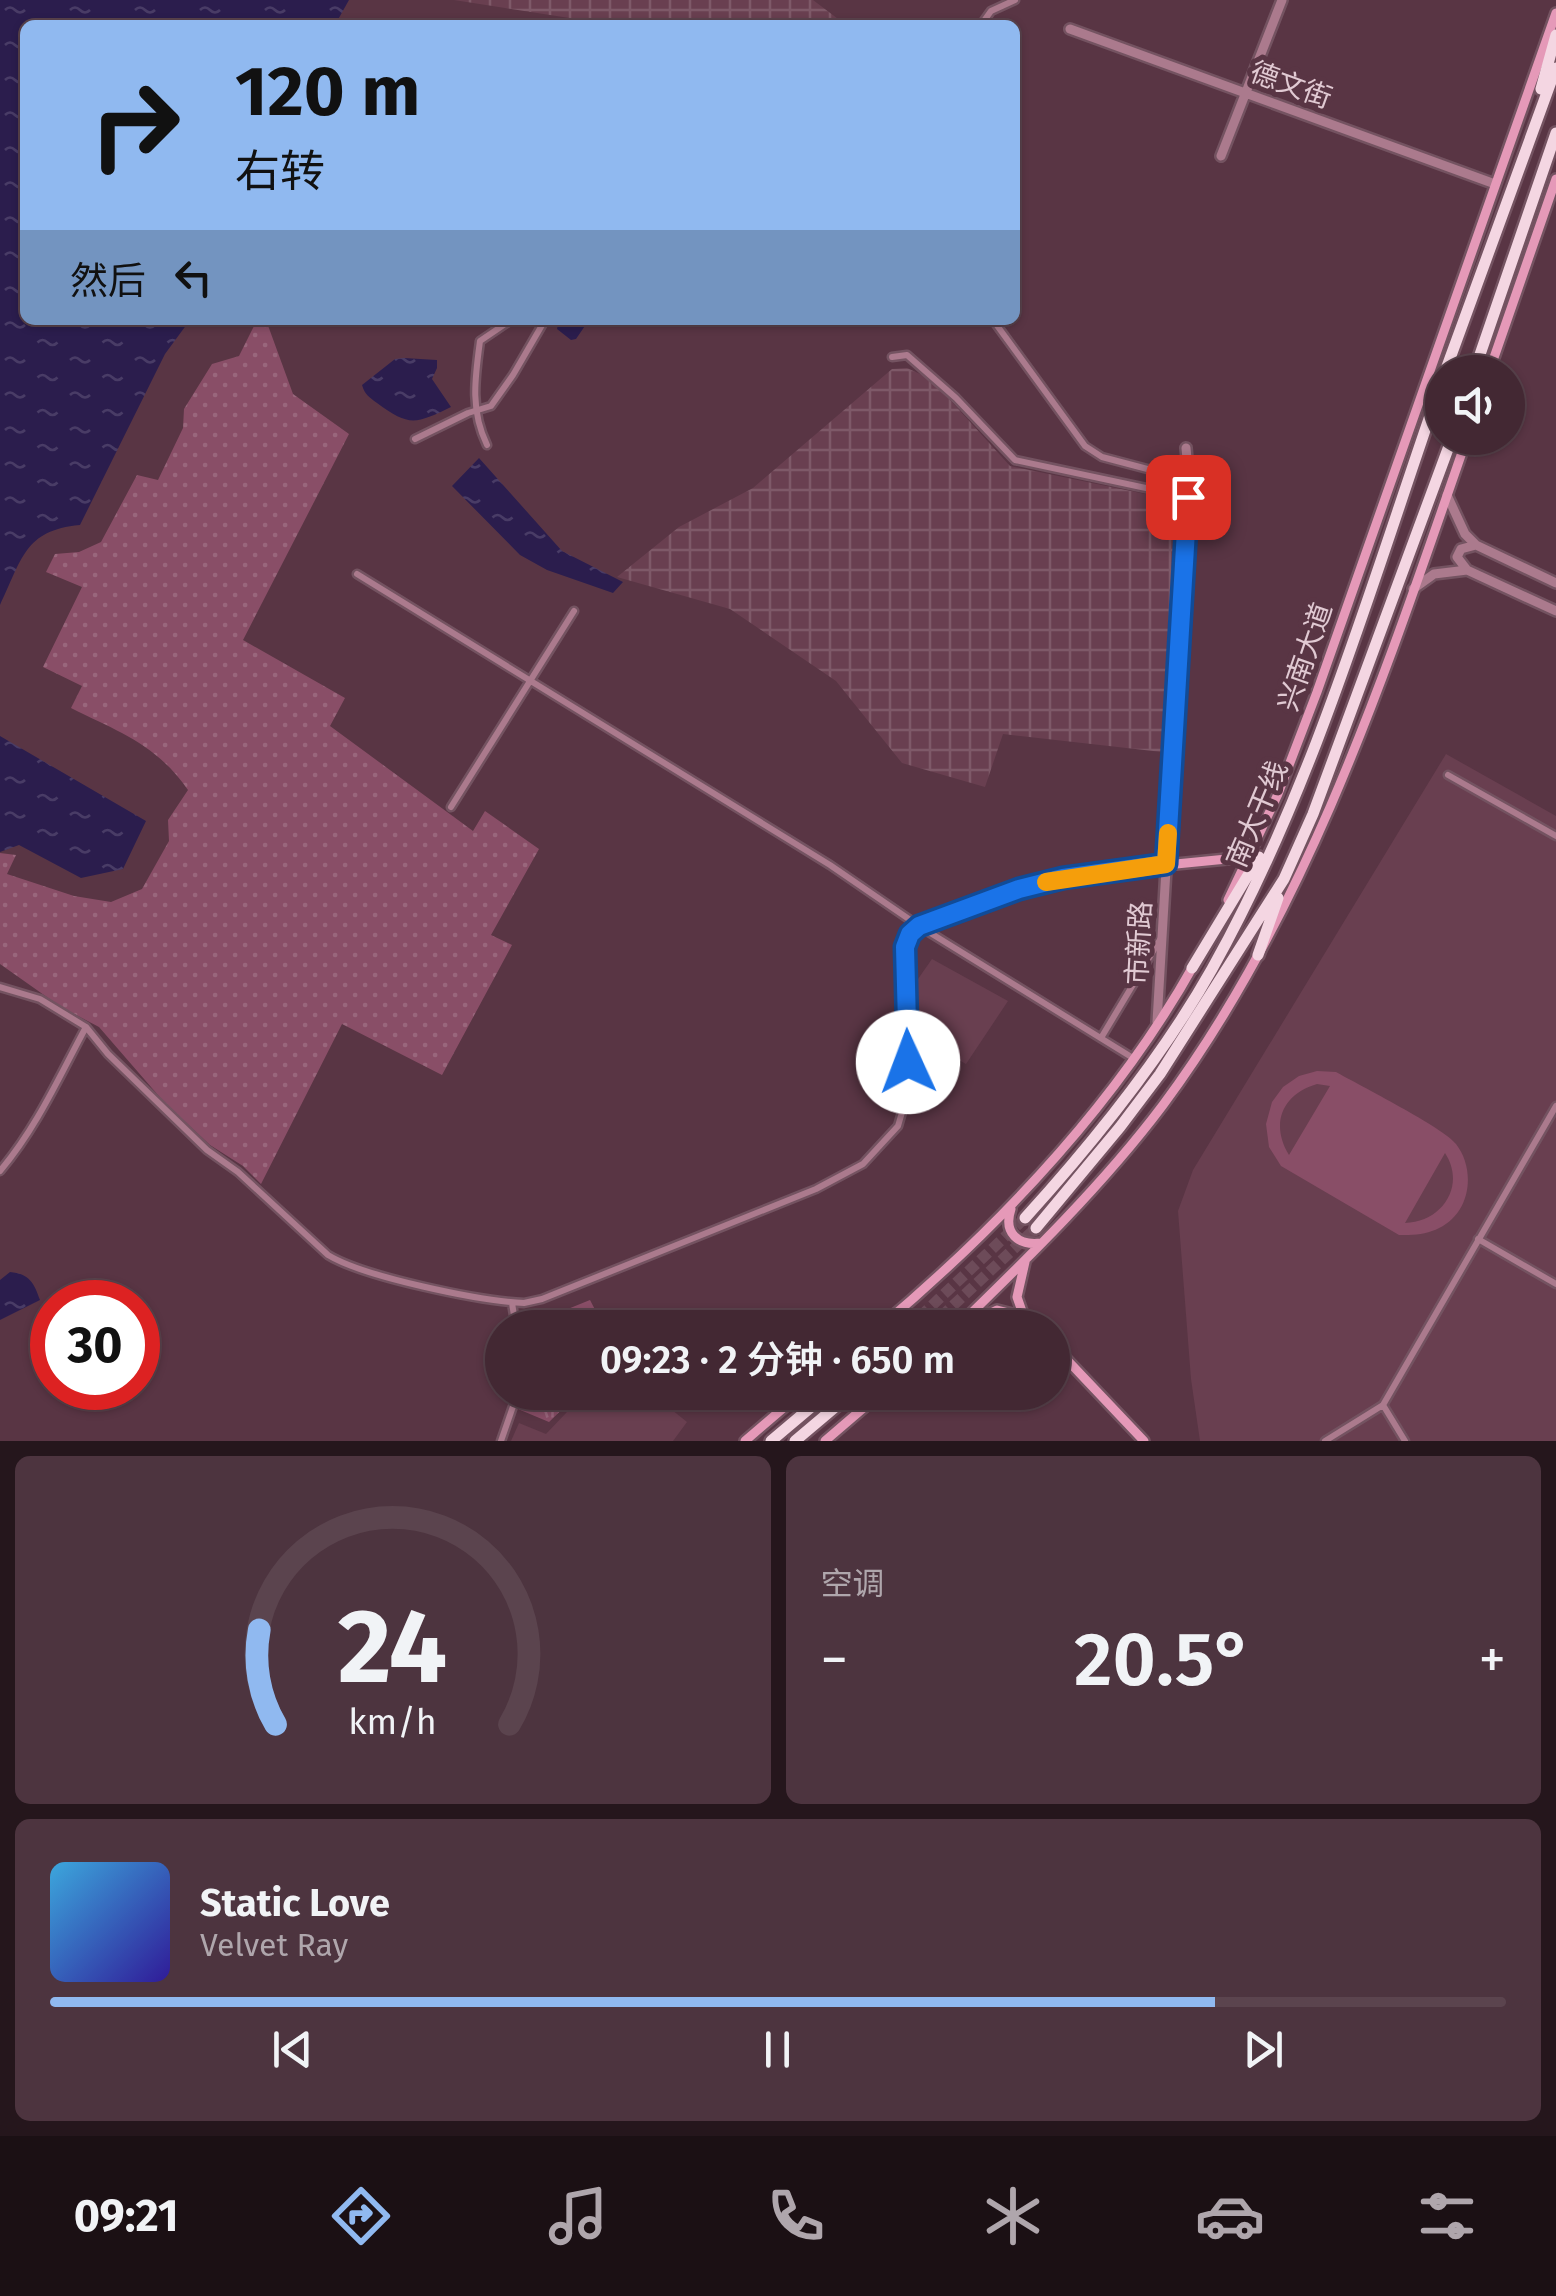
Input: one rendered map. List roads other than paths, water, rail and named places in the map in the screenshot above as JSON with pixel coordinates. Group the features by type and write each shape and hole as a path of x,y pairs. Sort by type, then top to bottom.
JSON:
{"highway":[{"path":"1520,163 1556,35"},
{"path":"1452,355 1556,68"},
{"path":"1480,355 1556,136"},
{"name":"南大干线","path":"1025,1218 1143,1072 1211,971 1288,811 1329,706 1425,430"},
{"name":"南大干线","path":"1036,1228 1160,1074 1284,880 1314,814 1446,455"},
{"path":"1192,968 1288,811"},
{"path":"1258,955 1284,880"},
{"path":"771,1441 808,1410"},
{"path":"794,1441 832,1410"}],"main road":[{"name":"兴南大道","path":"899,1310 1012,1205 1133,1058 1192,968 1278,794 1317,692 1556,12"},
{"path":"1496,355 1556,180"},
{"path":"976,1310 1044,1243 1161,1108 1281,917 1320,831 1461,455"},
{"path":"1166,864 1247,858"},
{"path":"1012,1205 1007,1220 1016,1240 1029,1245 1044,1243"},
{"path":"1022,1310 1017,1297 1026,1261"},
{"path":"1070,1363 1144,1441"},
{"path":"745,1441 781,1410"},
{"path":"824,1441 861,1410"}],"street":[{"path":"985,20 992,11 1014,0"},
{"path":"1222,156 1282,0"},
{"name":"德文街","path":"1070,28 1495,184"},
{"path":"487,445 473,392 480,341 504,325"},
{"path":"415,439 491,406 542,325"},
{"path":"997,325 1085,446 1102,457 1189,480"},
{"path":"892,357 907,355 956,398 1015,460 1188,497"},
{"name":"市新路","path":"1157,1022 1189,480 1186,448"},
{"path":"1447,496 1465,534 1476,544 1556,583"},
{"path":"1476,544 1460,549 1458,557 1467,570 1556,611"},
{"path":"1412,589 1434,574 1467,570"},
{"path":"357,574 830,865 919,926 1133,1058"},
{"path":"451,808 574,611"},
{"path":"1448,775 1556,836"},
{"path":"1,990 40,999 86,1027 108,1054 207,1150 238,1172 342,1264 512,1303 542,1299 816,1189 863,1164 898,1126 905,1102 905,947 910,934 919,926 956,910 1063,878 1166,864"},
{"path":"1101,1038 1162,937"},
{"path":"0,1171 46,1108 86,1027"},
{"path":"1325,1441 1382,1406 1556,1106"},
{"path":"1478,1239 1556,1284"},
{"path":"512,1303 513,1310"},
{"path":"1382,1406 1406,1441"},
{"path":"501,1441 512,1410"}],"water":[{"path":"0,0 349,0 338,20 20,20 20,325 186,325 165,354 80,525 47,533 27,550 0,605"},
{"path":"558,325 586,325 571,340 557,329"},
{"path":"395,359 437,360 432,379 451,407 421,420 405,419 368,396 362,385"},
{"path":"479,458 562,551 623,582 613,593 547,570 520,555 452,486"},
{"path":"0,736 146,821 123,869 81,878 19,845 0,852"},
{"path":"10,1272 30,1280 30,1305 0,1320 0,1280"}],"tunnel":[{"path":"927,1310 1025,1218"},
{"path":"948,1310 1036,1228"}]}
